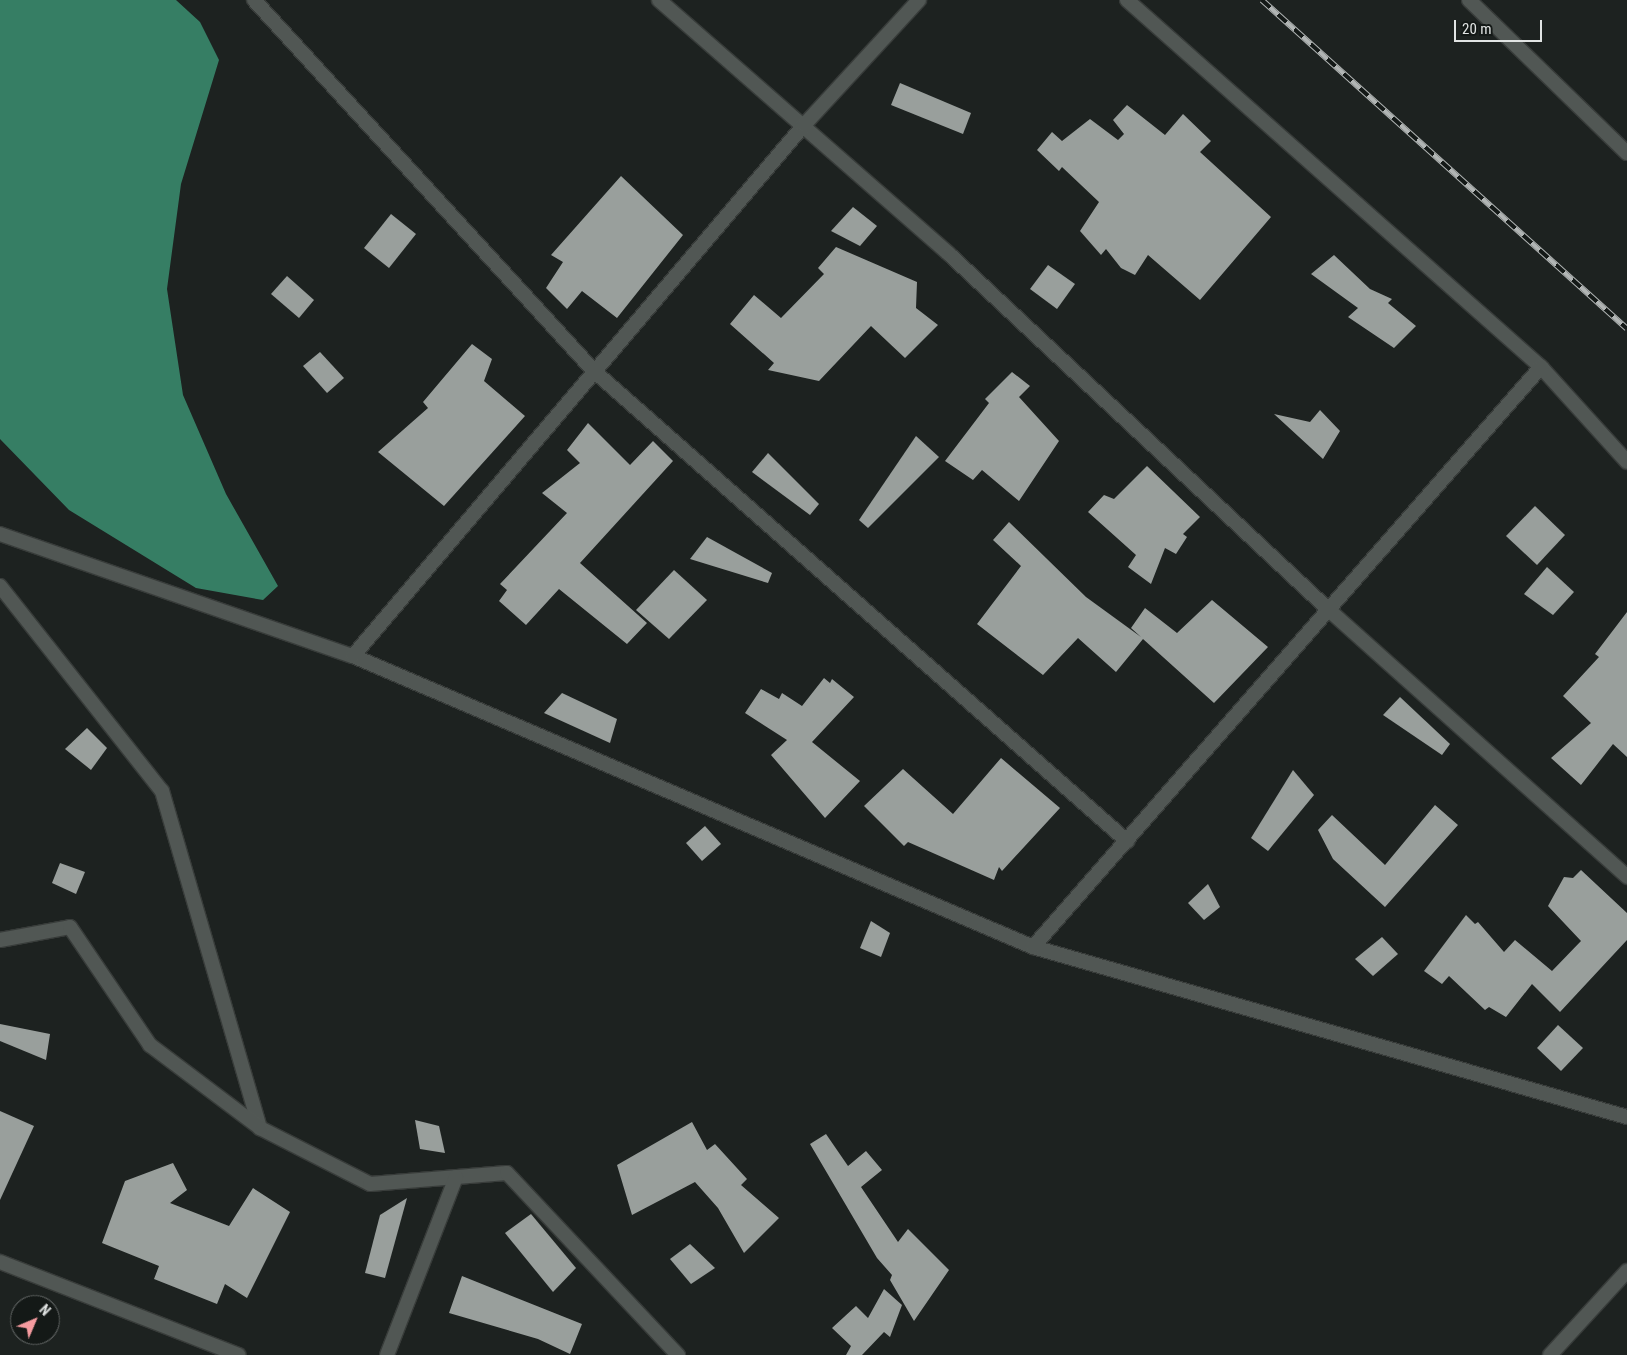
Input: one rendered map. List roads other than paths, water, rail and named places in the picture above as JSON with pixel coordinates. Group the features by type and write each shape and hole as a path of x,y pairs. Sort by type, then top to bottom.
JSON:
{"street":[{"path":"254,0 594,371 1127,841"},
{"path":"659,0 804,125 1330,611 1627,877"},
{"path":"353,656 804,125 919,0"},
{"path":"1127,0 1541,367 1627,462"},
{"path":"1469,0 1627,153"},
{"path":"1033,947 1330,611 1541,367"},
{"path":"0,534 353,656 1033,947 1627,1117"},
{"path":"0,586 162,791 260,1128"},
{"path":"0,940 70,927 150,1044 260,1128 370,1184 506,1173 678,1355"},
{"path":"387,1355 456,1177"},
{"path":"0,1262 239,1355"},
{"path":"1550,1355 1627,1271"}],"railway":[{"path":"1262,0 1627,329"}]}
